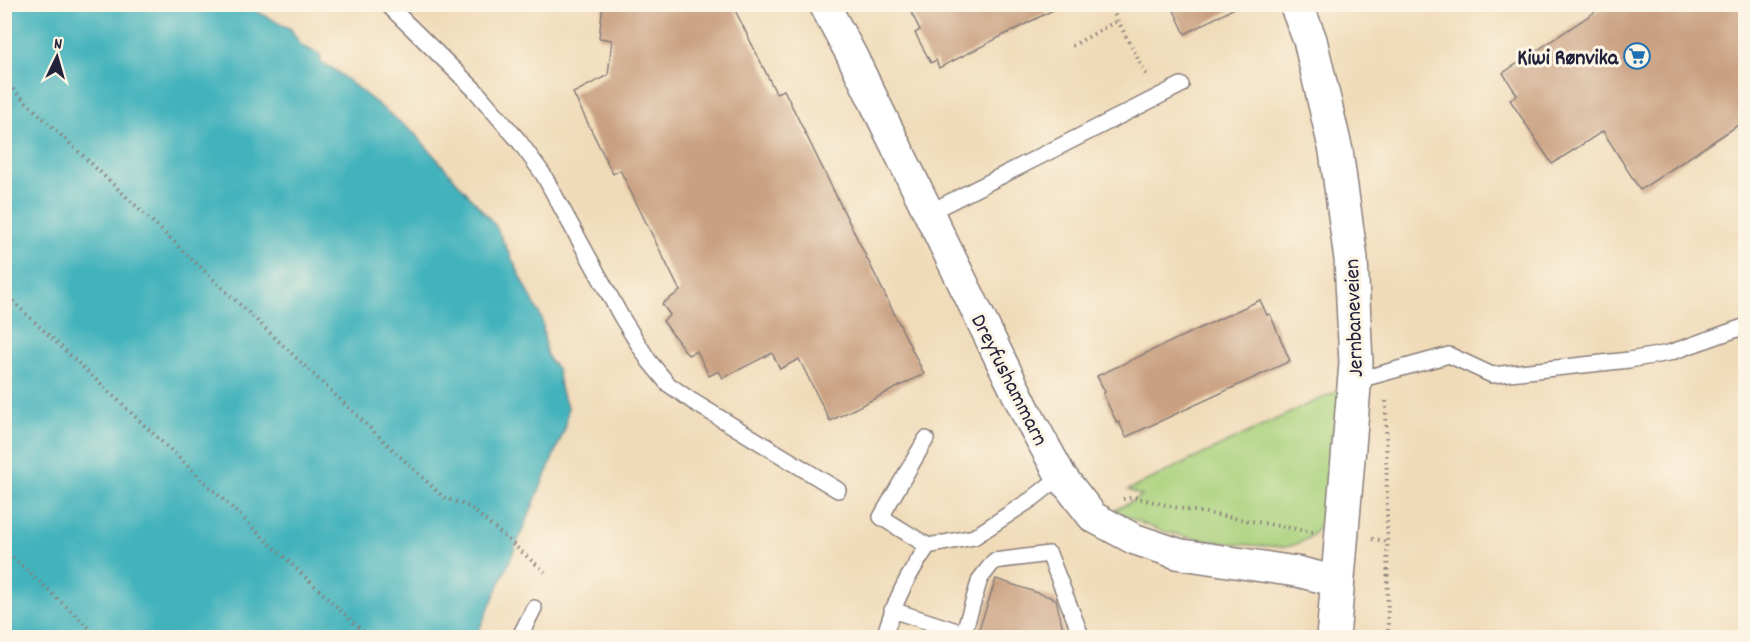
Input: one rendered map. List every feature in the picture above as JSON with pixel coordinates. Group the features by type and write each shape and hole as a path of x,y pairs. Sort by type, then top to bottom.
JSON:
{"street":[{"name":"Dreyfushammarn","path":"824,4 852,56 1027,414 1061,476 1094,517 1134,539 1179,554 1299,572 1339,582"},
{"name":"Jernbaneveien","path":"1296,4 1310,40 1336,151 1351,259 1356,363 1334,638"}],"lane":[{"path":"387,4 475,90 519,141 543,174 622,318 649,361 668,384 838,490"},
{"path":"928,213 1181,85"},
{"path":"1355,381 1449,355 1492,375 1629,360 1669,353 1746,326"},
{"path":"926,439 881,517 928,546 975,537 1032,499 1061,476"},
{"path":"884,638 892,610 912,569 928,546"},
{"path":"892,610 963,635 980,579 994,561 1049,554 1082,638"},
{"path":"519,638 534,608"}],"path":[{"path":"1109,4 1158,97"},
{"path":"1072,46 1118,20"},
{"path":"4,81 443,497 470,507 544,572"},
{"path":"4,293 370,638"},
{"path":"1113,501 1134,497 1178,508 1321,534"},
{"path":"4,549 100,638"}],"green space":[{"path":"1341,390 1327,511 1316,531 1300,543 1285,547 1199,539 1156,529 1115,510 1142,496 1128,490"}],"water":[{"path":"4,5 244,5 291,29 301,46 320,54 321,63 332,68 415,134 495,225 542,319 546,352 550,361 557,368 561,392 568,407 566,426 476,637 5,637"}],"building":[{"path":"603,4 732,4 776,93 784,90 924,374 830,421 799,359 780,369 772,353 723,378 719,371 709,376 697,351 688,355 663,321 670,315 662,304 680,291 620,170 613,174 573,93 608,75 612,40 599,38"},
{"path":"907,4 1065,4 939,68 936,60 931,63 915,33 920,30"},
{"path":"1171,4 1242,4 1185,34"},
{"path":"1607,4 1746,4 1746,120 1640,190 1603,131 1552,164 1510,100 1517,95 1503,73"},
{"path":"1260,300 1267,315 1270,314 1290,361 1126,437 1103,394 1105,392 1097,376"},
{"path":"996,579 1056,599 1065,638 976,638"}],"place":[{"name":"Kiwi Rønvika","path":"1637,56"}]}
